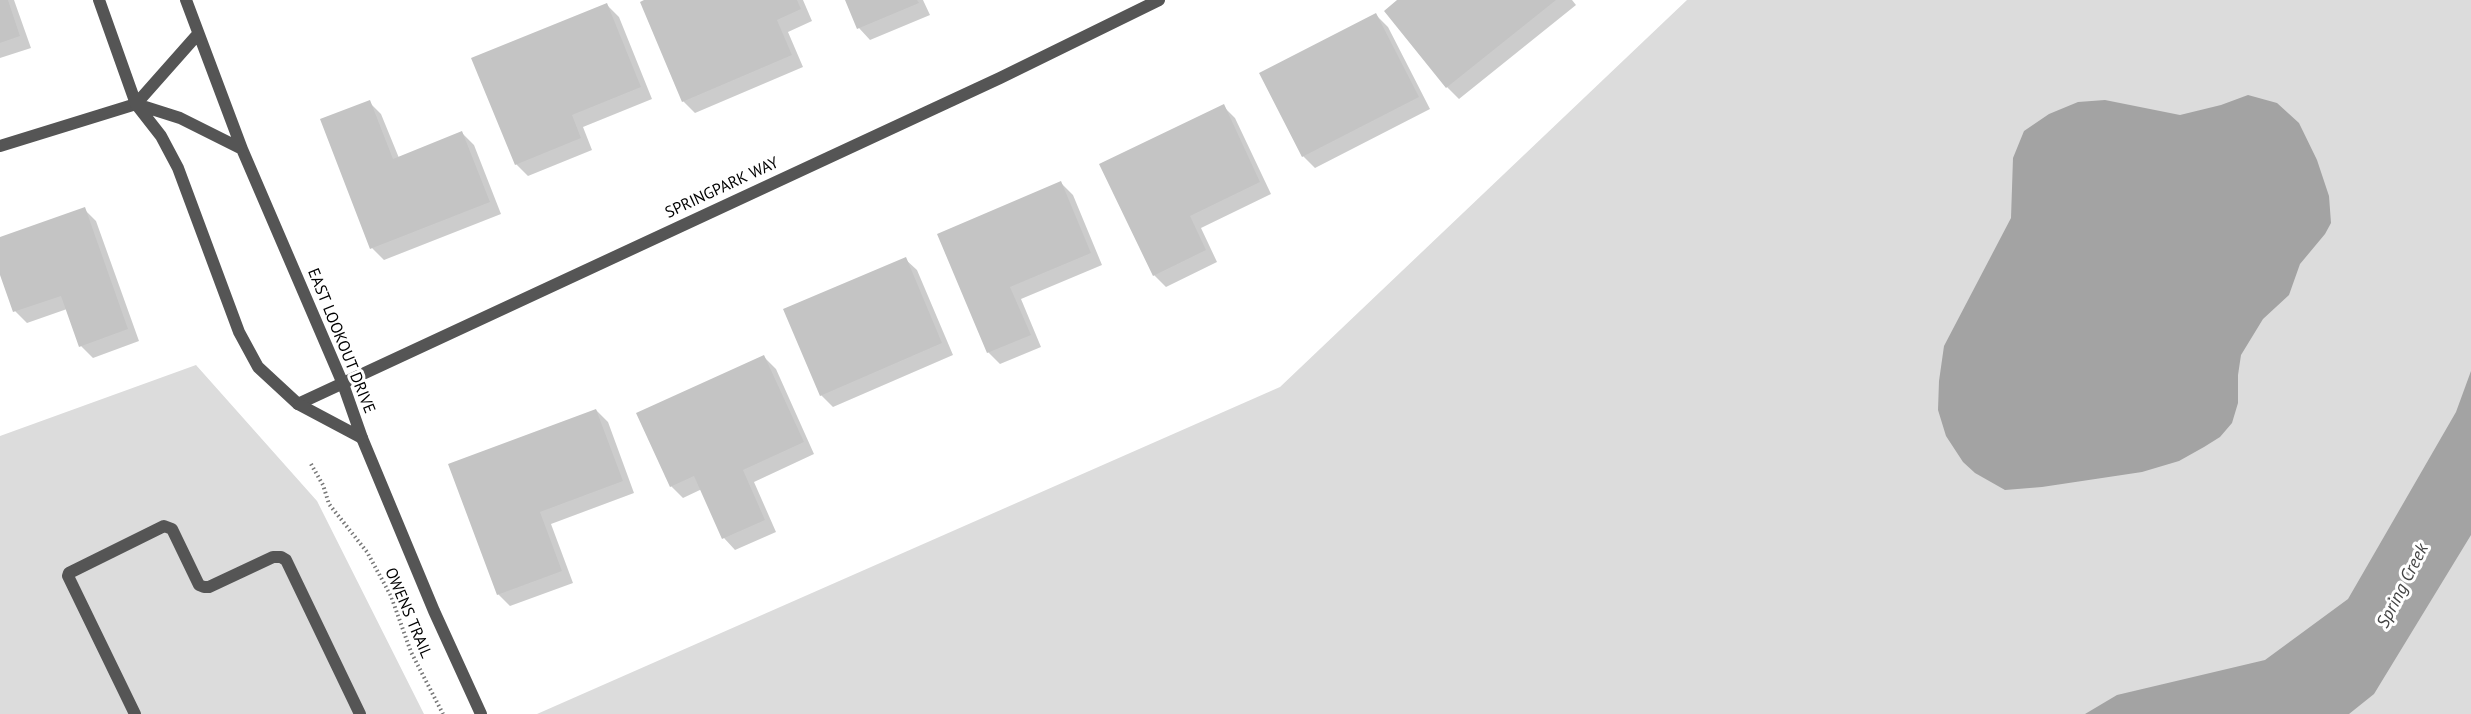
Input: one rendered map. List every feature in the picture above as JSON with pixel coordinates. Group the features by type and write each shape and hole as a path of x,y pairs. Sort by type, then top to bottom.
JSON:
{"street":[{"name":"EAST LOOKOUT DRIVE","path":"99,0 136,104 161,136 178,168 239,332 258,367 298,404 363,438"},
{"name":"EAST LOOKOUT DRIVE","path":"186,0 242,149 343,384 363,438"},
{"name":"SPRINGPARK WAY","path":"298,404 990,83 1159,0"},
{"path":"0,146 136,104 198,34"},
{"path":"136,104 180,118 242,149"},
{"path":"363,438 434,611 481,714"},
{"path":"135,714 68,576 69,573 164,526 172,529 200,585 204,587 209,587 273,557 286,560 360,714"}],"path":[{"name":"OWENS TRAIL","path":"311,464 323,486 329,504 367,552 391,596 411,652 443,714"}],"shaded area":[{"path":"1687,0 2471,0 2471,714 537,714 1280,387"},
{"path":"196,365 317,501 424,714 0,714 0,436"}],"water":[{"path":"2248,95 2277,103 2299,123 2317,160 2329,196 2331,223 2325,234 2300,264 2289,295 2263,319 2241,355 2238,403 2232,423 2220,437 2179,461 2142,472 2042,487 2005,490 1975,473 1963,462 1946,436 1938,410 1944,346 2011,218 2013,158 2024,131 2049,114 2078,102 2105,100 2180,115 2221,105"},
{"name":"Spring Creek","path":"2471,371 2471,535 2374,694 2349,714 2085,714 2117,695 2265,660 2348,599 2456,412"}],"building":[{"path":"0,0 8,0 20,36 0,43"},
{"path":"644,0 797,0 801,9 777,20 792,55 682,102 640,2"},
{"path":"845,0 917,0 919,3 857,29"},
{"path":"1397,0 1556,0 1446,88 1384,11"},
{"path":"607,3 641,87 572,115 581,138 515,165 471,58"},
{"path":"1376,13 1419,97 1302,157 1259,73"},
{"path":"370,100 393,159 462,131 490,202 370,249 320,119"},
{"path":"1224,104 1260,182 1190,216 1206,250 1153,276 1099,164"},
{"path":"1061,181 1091,253 1010,287 1031,335 987,353 937,234"},
{"path":"85,207 128,329 79,347 61,296 13,312 0,275 0,237"},
{"path":"906,257 942,343 820,396 783,309"},
{"path":"764,355 804,442 743,470 765,520 722,539 694,476 670,487 636,413"},
{"path":"596,409 623,481 540,512 562,571 497,595 448,464"}]}
